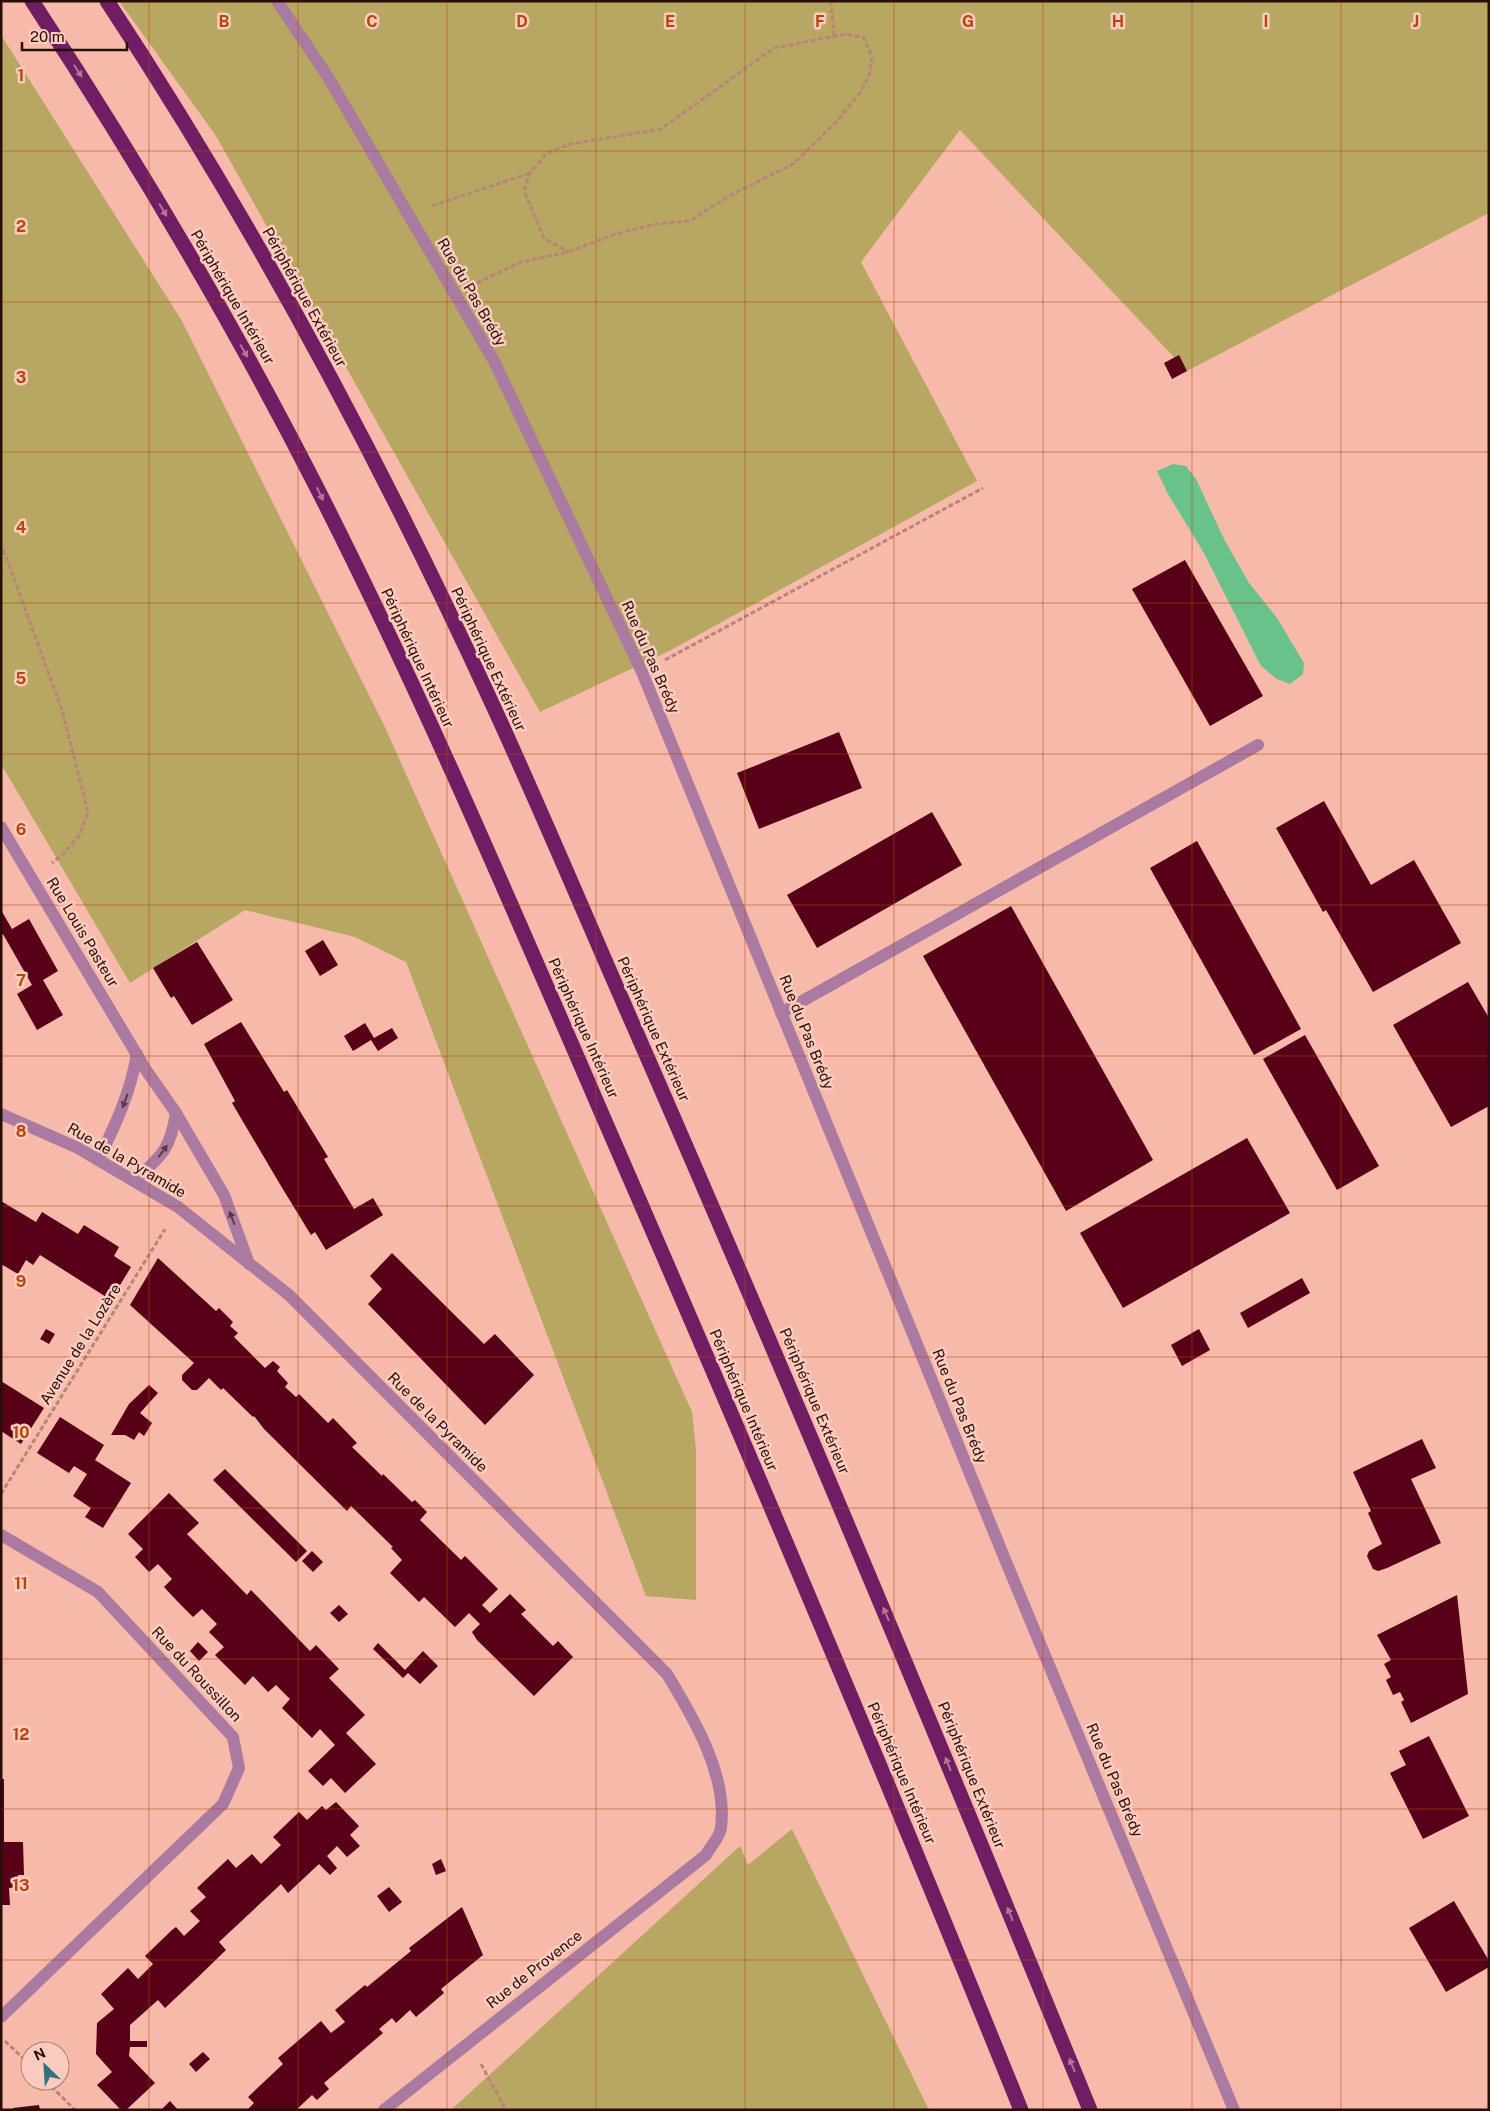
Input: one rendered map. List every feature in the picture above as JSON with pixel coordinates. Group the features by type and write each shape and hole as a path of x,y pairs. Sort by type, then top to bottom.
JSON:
{"highway":[{"name":"Périphérique Intérieur","path":"32,1 122,142 249,359 317,489 379,614 451,770 658,1243 874,1753 1021,2110"},
{"name":"Périphérique Extérieur","path":"107,1 228,195 291,306 403,518 490,699 850,1527 1090,2110"}],"street":[{"name":"Rue du Pas Brédy","path":"277,1 328,77 494,361 642,672 1234,2110"},
{"path":"782,1013 1258,745"},
{"name":"Rue Louis Pasteur","path":"1,827 224,1195 249,1264"},
{"path":"98,1160 119,1118 131,1085 137,1054"},
{"path":"134,1180 160,1157 172,1138 176,1113"},
{"name":"Rue de la Pyramide","path":"1,1114 78,1148 178,1207 289,1295 667,1674 692,1716 708,1753 721,1799 721,1830 706,1855"},
{"name":"Rue du Roussillon","path":"1,1535 98,1592 233,1737 239,1768 223,1804 1,2017"},
{"name":"Rue de Provence","path":"384,2110 706,1855"}],"path":[{"path":"831,1 834,36"},
{"path":"453,292 521,262 568,252 616,234 656,224 689,221 731,195 793,164 836,122 859,94 869,76 872,57 864,38 846,34 774,48 660,129 570,144 546,154 530,173 524,191 544,238 568,252"},
{"path":"408,214 530,173"},
{"path":"642,672 982,488"},
{"path":"1,543 62,710 88,812 79,836 63,854 32,878"},
{"name":"Avenue de la Lozère","path":"1,1494 178,1207"},
{"path":"1,2037 20,2055"},
{"path":"464,2045 483,2067 506,2110"},
{"path":"56,2091 75,2110"}],"shaded area":[{"path":"119,1 1489,1 1489,213 1187,371 960,130 861,262 977,481 671,650 540,712 216,136"},
{"path":"1,35 182,321 384,725 692,1412 696,1449 696,1600 646,1596 406,962 355,937 245,910 130,983 1,764"},
{"path":"1173,464 1186,466 1196,479 1224,539 1249,583 1277,618 1304,663 1303,674 1290,684 1277,679 1261,666 1204,553 1168,494 1157,471"},
{"path":"792,1829 929,2110 451,2110 740,1846 748,1865"}],"building":[{"path":"1179,355 1187,371 1172,379 1164,363"},
{"path":"1185,560 1263,696 1210,726 1132,589"},
{"path":"839,732 862,788 759,829 737,773"},
{"path":"1324,801 1371,885 1414,860 1461,943 1373,992 1326,910 1323,912 1276,828"},
{"path":"932,812 962,865 817,948 787,895"},
{"path":"1197,841 1301,1029 1254,1055 1150,868"},
{"path":"1011,906 1153,1160 1066,1211 923,956"},
{"path":"1,910 12,929 29,919 58,971 43,980 63,1015 37,1030 17,994 32,985 3,934 1,935"},
{"path":"323,940 338,965 320,976 305,951"},
{"path":"197,942 233,1000 192,1025 174,996 171,998 153,968"},
{"path":"1468,982 1489,1018 1489,1106 1451,1127 1393,1025"},
{"path":"241,1022 284,1092 287,1090 328,1157 324,1159 354,1209 373,1198 383,1215 326,1250 315,1232 311,1235 281,1186 232,1103 235,1101 204,1044"},
{"path":"365,1023 374,1038 392,1028 398,1038 378,1051 371,1040 353,1051 344,1036"},
{"path":"1305,1035 1379,1166 1337,1190 1263,1059"},
{"path":"1247,1138 1290,1213 1123,1308 1080,1233"},
{"path":"1,1201 36,1222 42,1212 78,1234 84,1225 119,1247 114,1256 131,1267 111,1300 40,1255 33,1265 26,1260 18,1274 1,1264"},
{"path":"392,1253 484,1344 495,1334 534,1375 485,1425 368,1304 382,1289 370,1276"},
{"path":"158,1258 216,1311 219,1308 233,1322 230,1326 238,1333 234,1337 265,1368 273,1361 280,1367 277,1371 288,1383 285,1387 296,1397 299,1394 328,1423 333,1418 357,1443 352,1447 412,1502 415,1500 427,1512 420,1520 461,1560 465,1556 498,1589 482,1605 490,1613 510,1594 526,1610 521,1614 553,1646 558,1641 573,1657 534,1696 477,1640 472,1632 480,1624 469,1613 455,1627 424,1597 419,1602 390,1573 402,1560 391,1548 393,1547 351,1506 347,1511 264,1429 254,1416 223,1388 221,1390 209,1378 197,1390 192,1390 182,1380 182,1375 194,1363 130,1305"},
{"path":"1302,1278 1310,1293 1248,1328 1240,1313"},
{"path":"46,1329 55,1334 49,1344 40,1339"},
{"path":"1199,1329 1210,1350 1182,1366 1171,1345"},
{"path":"1,1381 44,1408 21,1444 1,1431"},
{"path":"149,1385 158,1393 140,1413 152,1423 144,1436 139,1432 134,1440 125,1435 111,1435 129,1404"},
{"path":"60,1417 104,1445 95,1460 131,1483 103,1528 85,1517 91,1508 73,1496 87,1474 74,1466 69,1473 37,1453"},
{"path":"1422,1439 1436,1468 1411,1479 1441,1543 1378,1571 1373,1569 1367,1556 1369,1551 1382,1544 1368,1513 1371,1511 1353,1472"},
{"path":"225,1469 307,1551 296,1562 213,1480"},
{"path":"169,1493 199,1523 187,1534 247,1595 251,1590 310,1651 316,1645 339,1669 329,1678 365,1715 346,1733 376,1764 345,1793 331,1778 323,1786 308,1771 335,1745 320,1729 312,1738 282,1708 290,1699 276,1685 268,1692 253,1676 245,1685 215,1655 224,1647 209,1632 217,1624 202,1609 193,1617 164,1587 172,1579 158,1564 149,1572 135,1557 143,1549 128,1534"},
{"path":"312,1551 323,1562 313,1572 302,1561"},
{"path":"1457,1595 1468,1694 1411,1723 1401,1702 1404,1700 1400,1692 1393,1695 1386,1680 1391,1677 1384,1664 1391,1660 1377,1635"},
{"path":"339,1605 348,1614 339,1622 330,1613"},
{"path":"198,1642 208,1652 199,1661 190,1651"},
{"path":"378,1643 405,1670 423,1651 438,1666 420,1684 408,1673 403,1678 373,1649"},
{"path":"1429,1736 1469,1816 1423,1839 1390,1773 1406,1765 1399,1751"},
{"path":"1,1779 4,1779 4,1842 23,1842 24,1875 18,1875 18,1887 9,1888 10,1905 1,1905"},
{"path":"336,1802 359,1826 350,1835 360,1846 347,1857 337,1846 327,1856 337,1868 330,1875 319,1864 288,1893 281,1884 219,1942 226,1950 165,2008 158,2000 130,2025 130,2041 147,2041 147,2047 130,2047 129,2056 155,2083 126,2110 121,2110 97,2085 112,2072 96,2054 97,2023 114,2009 101,1994 128,1968 138,1979 153,1964 145,1956 172,1930 176,1927 184,1936 200,1921 190,1911 206,1897 197,1888 228,1859 236,1868 252,1854 261,1864 281,1845 273,1837 299,1812 307,1820 322,1806 326,1810"},
{"path":"441,1859 446,1871 436,1875 432,1864"},
{"path":"389,1887 402,1902 389,1912 377,1896"},
{"path":"1454,1901 1489,1961 1489,1967 1446,1992 1409,1928"},
{"path":"462,1907 483,1955 441,1989 444,1993 416,2017 410,2010 396,2023 392,2018 379,2029 383,2033 324,2083 329,2089 317,2100 312,2095 296,2110 247,2110 254,2103 248,2097 283,2064 278,2058 321,2021 331,2033 345,2022 335,2010 365,1985 367,1987 411,1951 409,1948"},
{"path":"203,2052 210,2059 196,2072 189,2064"},
{"path":"170,2101 178,2110 161,2110"},
{"path":"39,2105 40,2110 13,2110 13,2108"}]}
